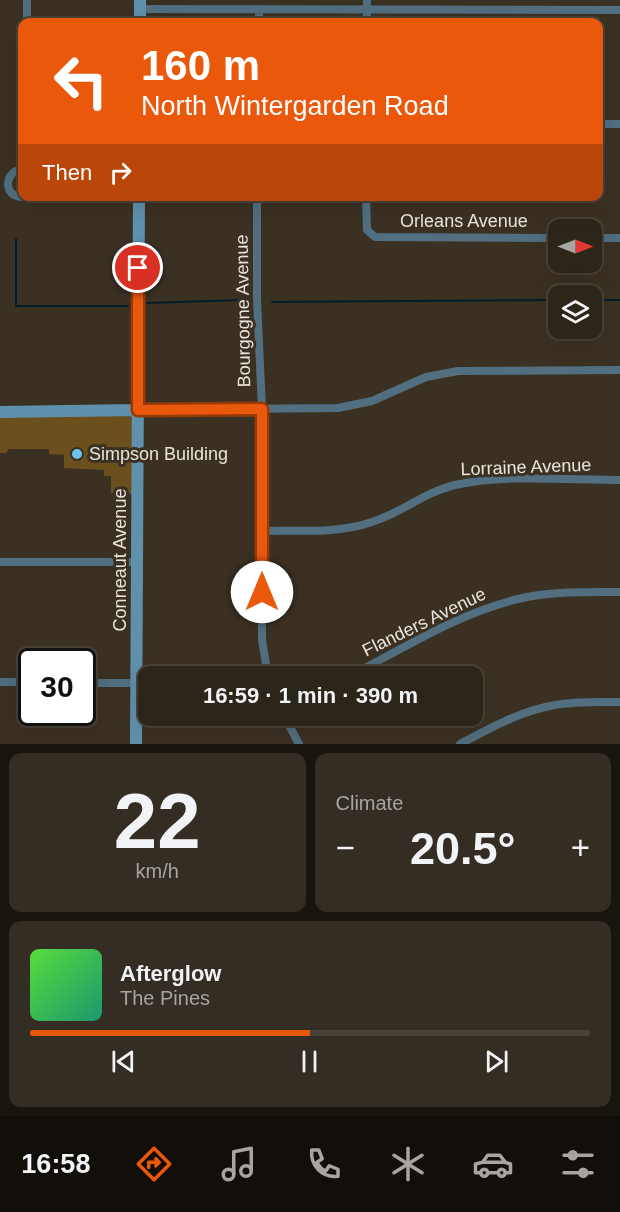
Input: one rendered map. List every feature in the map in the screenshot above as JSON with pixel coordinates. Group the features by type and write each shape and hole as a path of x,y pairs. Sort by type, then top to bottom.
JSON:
{"street":[{"path":"27,0 27,18"},
{"path":"140,4 259,9 367,5 620,10"},
{"path":"259,9 259,18"},
{"path":"603,124 620,124"},
{"path":"18,171 12,173 8,186 12,195 18,197"},
{"name":"Conneaut Avenue","path":"136,744 139,201"},
{"name":"Bourgogne Avenue","path":"257,201 257,299 262,409 262,640 266,666"},
{"name":"Orleans Avenue","path":"366,201 367,230 382,238 548,238"},
{"path":"602,238 620,238"},
{"path":"0,412 325,409 372,401 426,378 458,370 620,369"},
{"name":"Lorraine Avenue","path":"262,531 318,530 356,526 388,516 434,492 469,482 620,480"},
{"path":"0,562 137,562"},
{"name":"Flanders Avenue","path":"369,666 443,628 497,605 542,595 620,592"},
{"path":"0,682 18,682"},
{"path":"96,682 137,683"},
{"path":"460,744 509,719 533,710 572,702 620,702"},
{"path":"289,726 298,744"}],"shaded area":[{"path":"138,410 138,494 111,493 111,476 104,476 104,470 64,468 64,455 49,454 49,449 9,449 6,453 0,453 0,412"}],"waterway":[{"path":"16,239 16,306 128,306"},
{"path":"147,303 243,300"},
{"path":"272,302 548,300"},
{"path":"602,300 620,300"}],"place":[{"name":"Simpson Building","path":"77,454"}],"route":[{"path":"138,268 138,410 262,409 262,592"}]}
